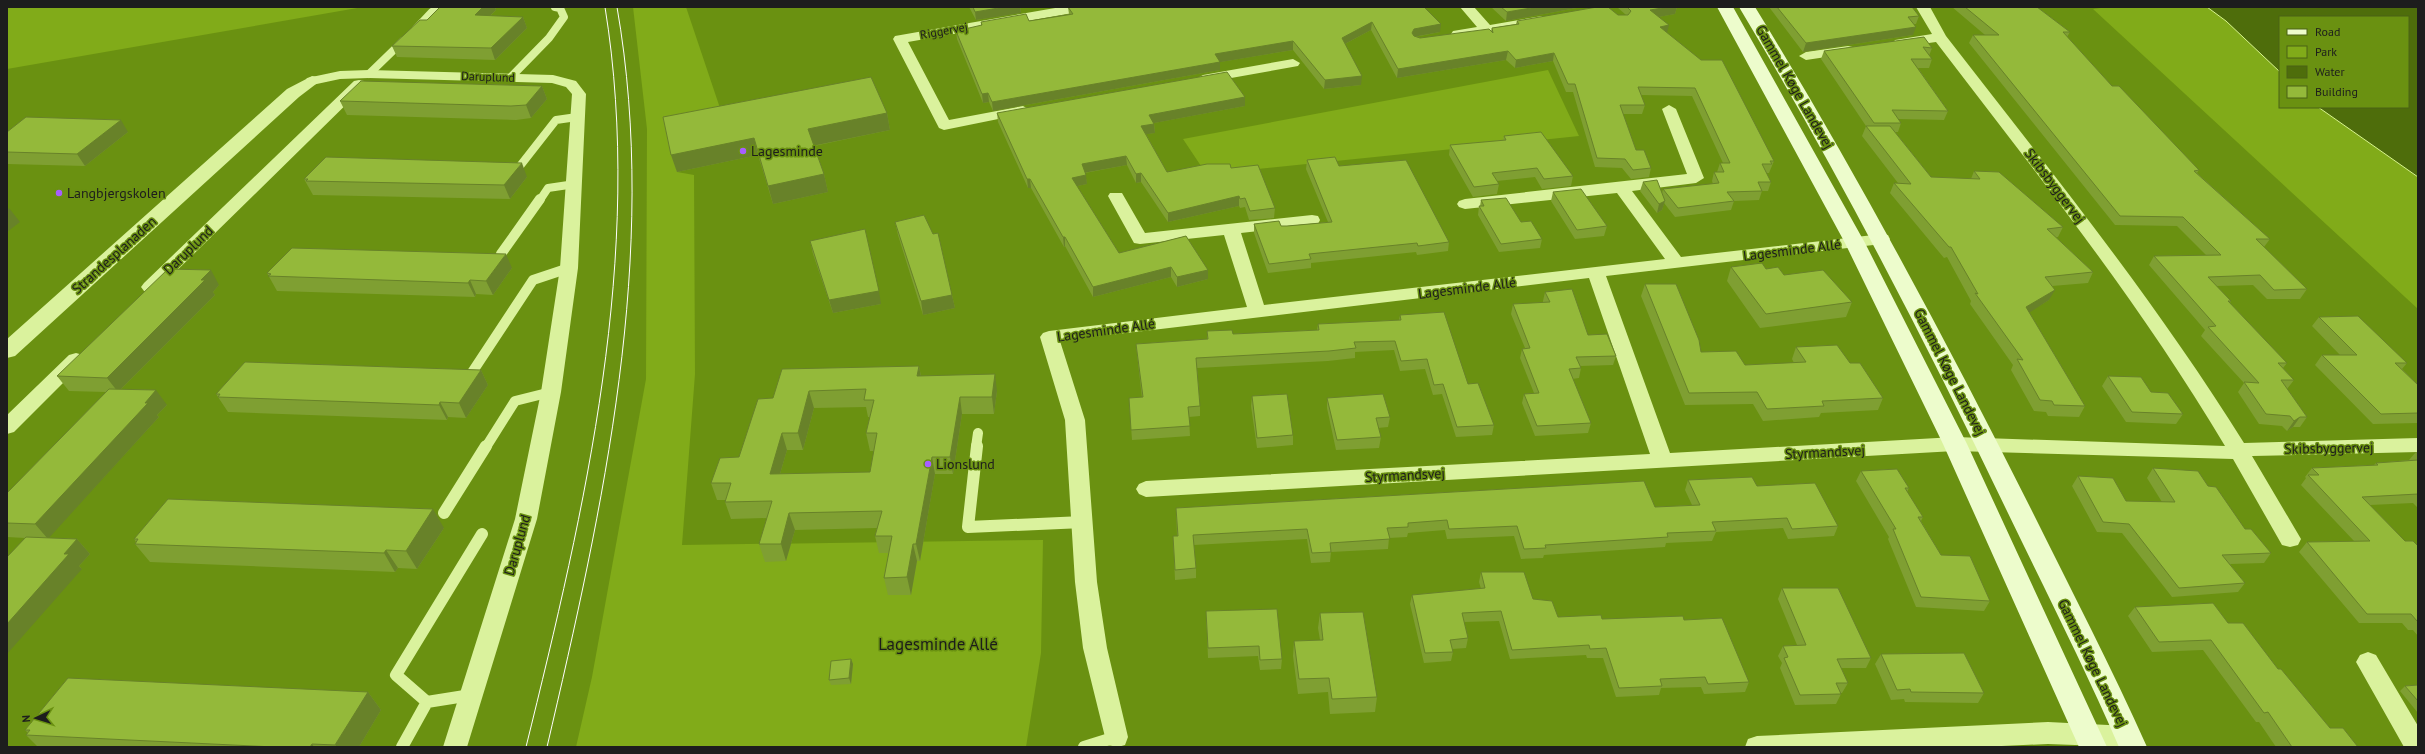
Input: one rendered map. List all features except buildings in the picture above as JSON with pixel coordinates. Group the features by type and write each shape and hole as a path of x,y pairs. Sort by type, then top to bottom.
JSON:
{"main road":[{"name":"Gammel Køge Landevej","path":"1725,7 1855,243 1955,444 2090,740"},
{"name":"Gammel Køge Landevej","path":"1747,7 1776,54 1882,239 1988,445 2130,742"}],"street":[{"name":"Riggervej","path":"1035,108 944,125 900,39 1039,11 1084,7"},
{"path":"1467,7 1486,29"},
{"name":"Skibsbyggervej","path":"1924,7 1940,37 2113,262 2240,451 2290,538"},
{"path":"1442,37 1554,18"},
{"path":"1884,45 1940,37"},
{"path":"1806,56 1861,48"},
{"path":"1191,81 1293,63"},
{"name":"Daruplund","path":"139,298 369,74"},
{"name":"Daruplund","path":"312,81 340,75 369,74 553,79 571,84 579,94 569,268 551,392 526,519 455,747"},
{"name":"Strandesplanaden","path":"7,351 293,93 312,81"},
{"path":"1465,204 1621,188 1696,178 1669,109"},
{"path":"1621,188 1677,264"},
{"path":"1116,196 1140,239 1312,220"},
{"path":"1231,229 1256,312"},
{"name":"Lagesminde Allé","path":"1116,737 1095,648 1086,582 1083,522 1074,420 1049,337 1882,239"},
{"path":"1596,273 1663,461"},
{"path":"7,427 88,348"},
{"name":"Styrmandsvej","path":"1146,489 1955,444 1988,445"},
{"name":"Skibsbyggervej","path":"1988,445 2223,453 2240,451 2418,445"},
{"path":"2368,662 2417,747"},
{"path":"1758,747 2048,733 2090,740 2130,742"}],"lane":[{"path":"369,74 432,12 443,7"},
{"path":"510,78 549,38 564,17 560,8 555,7"},
{"path":"520,166 556,120 577,117"},
{"path":"501,254 548,188 575,184"},
{"path":"469,377 533,280 569,268"},
{"path":"444,513 515,401 551,392"},
{"path":"978,433 968,528 1083,522"},
{"path":"472,695 427,702 396,675 482,534"},
{"path":"402,747 427,702"},
{"path":"1084,747 1116,737"}],"green space":[{"path":"7,7 363,7 7,69"},
{"name":"Lagesminde Allé","path":"633,7 686,7 722,114 677,172 694,175 695,374 682,545 1043,540 1041,653 1026,747 576,747 592,677 646,379 647,129"},
{"path":"2108,7 2207,7 2226,21 2279,71 2279,108 2319,108 2418,177 2418,309 2093,9"},
{"path":"1548,70 1579,136 1229,172 1205,172 1183,139"}],"water":[{"path":"2207,7 2418,7 2418,177 2319,108 2409,108 2409,16 2279,16 2279,71 2226,21"}],"tram line":[{"path":"526,747 569,565 587,473 603,380 613,287 618,193 616,100 605,7"},
{"path":"547,747 588,565 605,473 619,380 629,286 632,193 629,100 617,7"}],"place":[{"name":"Lagesminde","path":"743,151"},
{"name":"Langbjergskolen","path":"59,193"},
{"name":"Lionslund","path":"928,464"}]}
